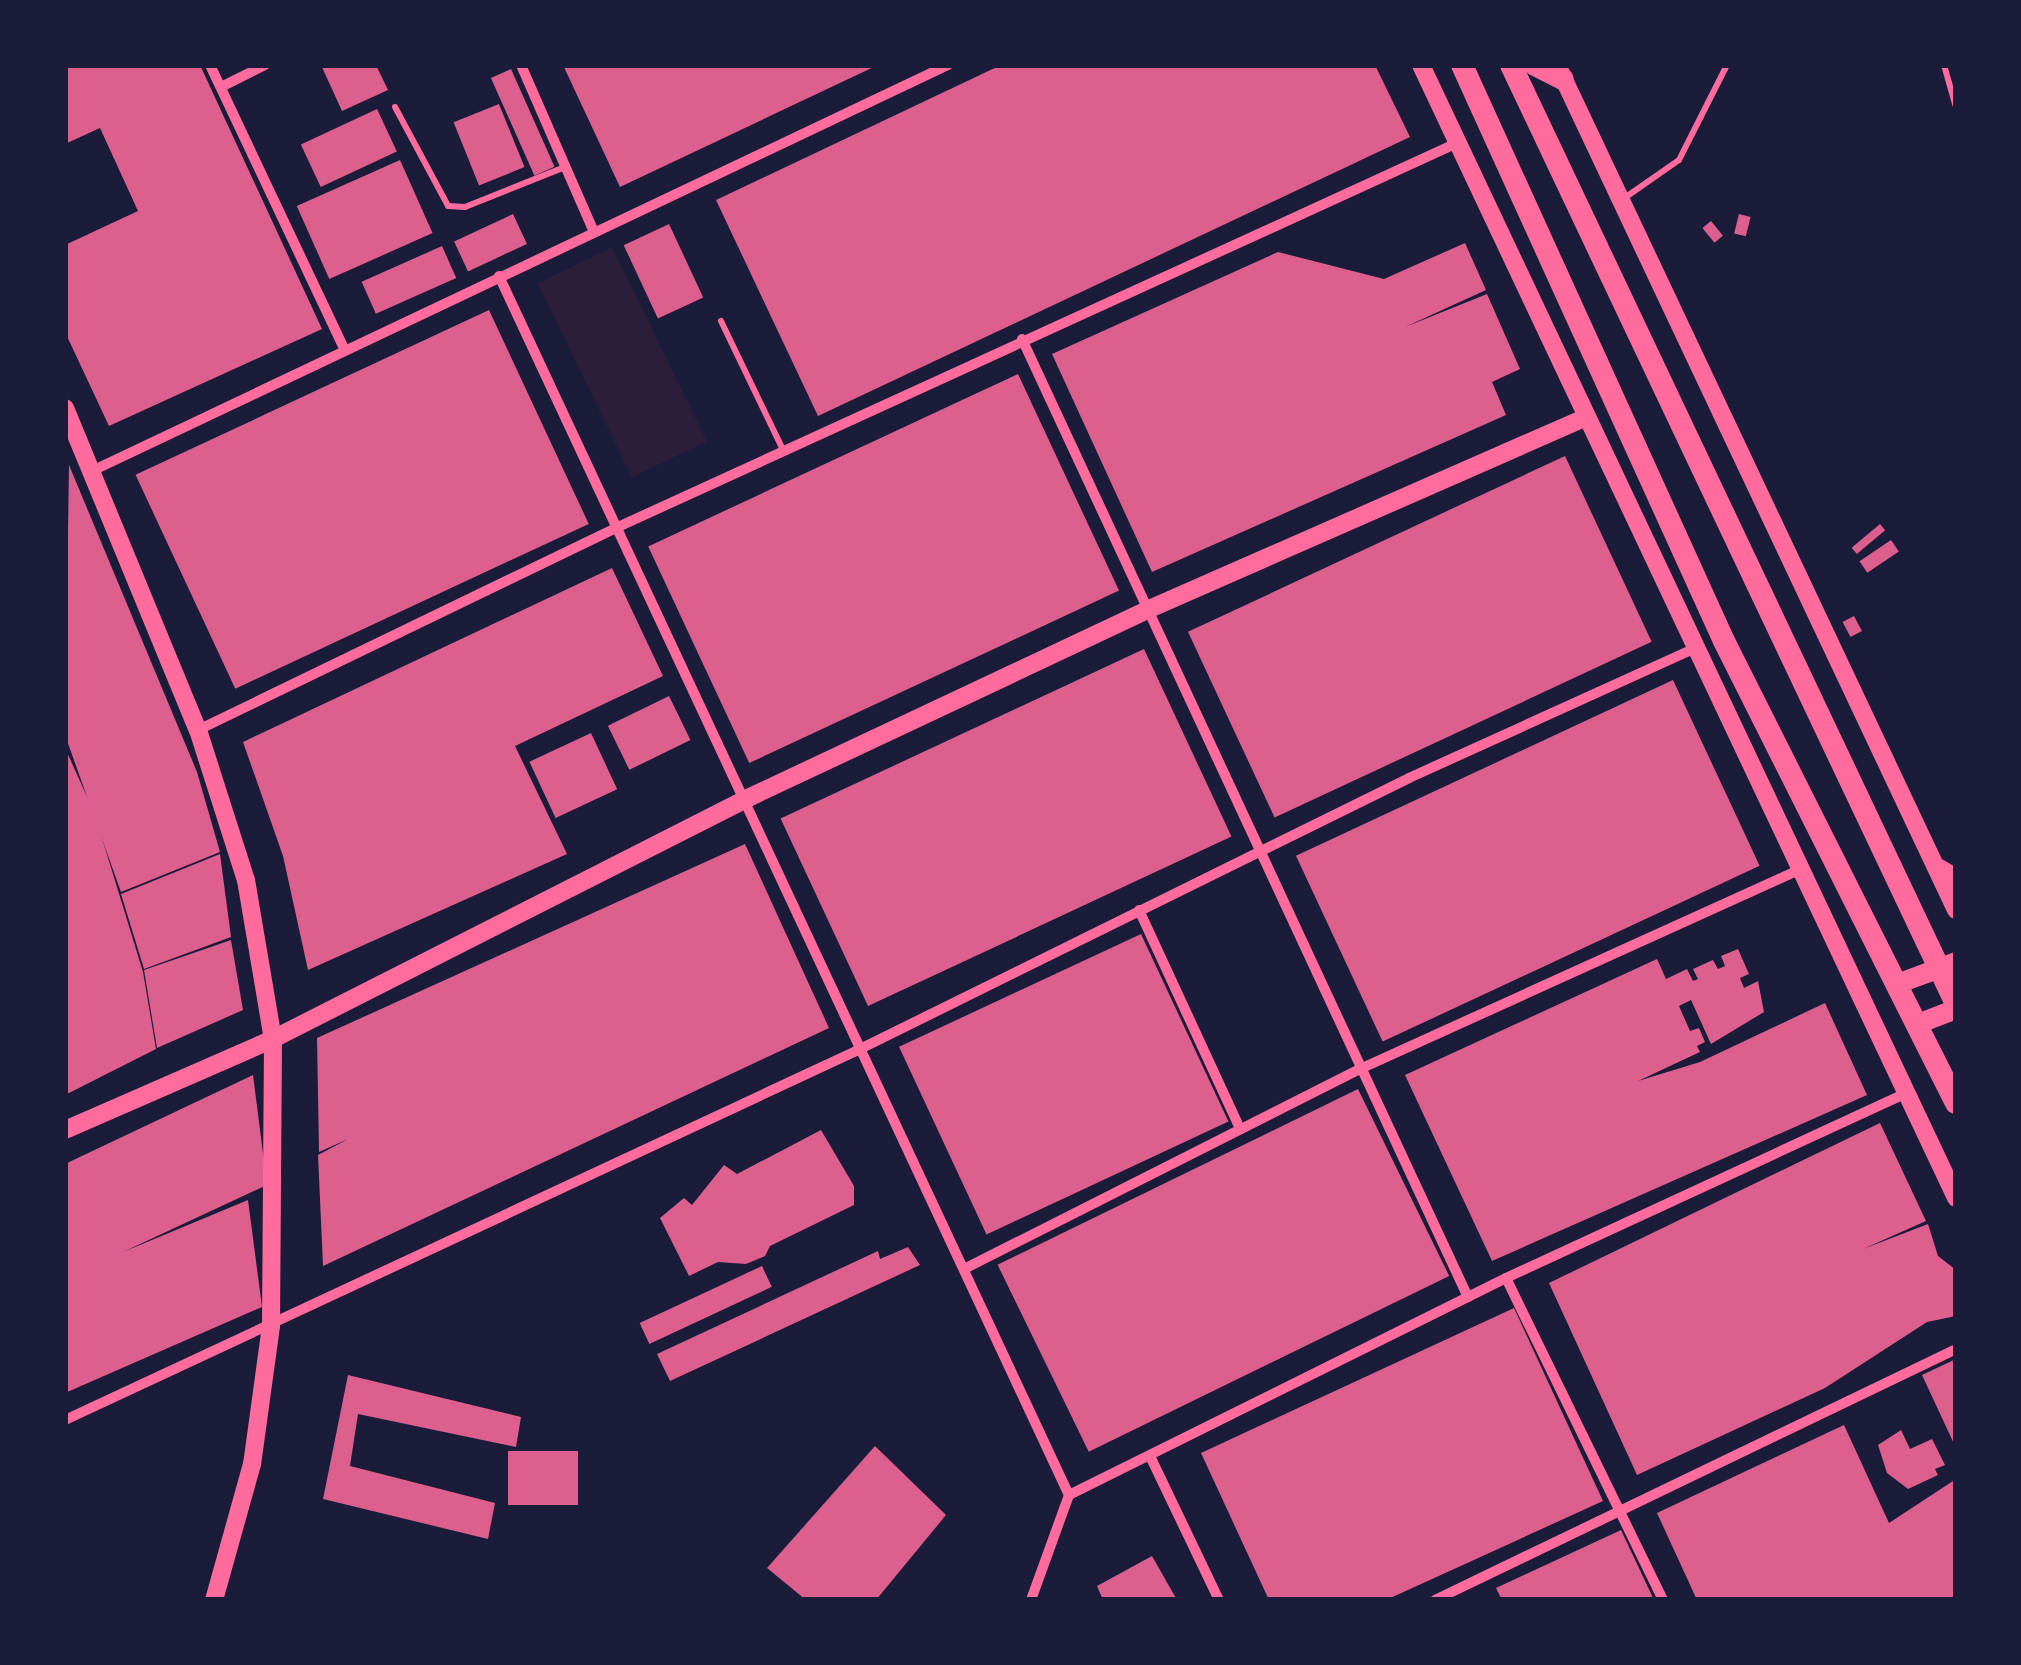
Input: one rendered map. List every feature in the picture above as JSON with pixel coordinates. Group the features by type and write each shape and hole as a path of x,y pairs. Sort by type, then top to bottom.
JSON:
{"highway":[{"path":"1462,65 1724,641 1920,1023 1956,1103"},
{"path":"1511,65 1947,966 1956,1006"},
{"path":"1535,65 1560,72"}],"main road":[{"path":"1897,984 1947,966"},
{"path":"1920,1023 1956,1006"}],"street":[{"path":"210,65 344,348"},
{"path":"220,87 265,65"},
{"path":"521,65 594,232"},
{"path":"94,470 344,348 948,65"},
{"path":"1421,65 1956,1198"},
{"path":"1560,72 1948,874 1956,910"},
{"path":"198,730 783,450 1458,143"},
{"path":"499,276 748,798 856,1050 1070,1495"},
{"path":"1022,339 1468,1297"},
{"path":"65,408 94,470 198,730 246,880 273,1040 272,1326 252,1464 214,1600"},
{"path":"65,1130 273,1040 748,798 1148,610 1585,418"},
{"path":"65,1420 856,1050 1260,849 1695,648"},
{"path":"964,1269 1360,1069 1799,870"},
{"path":"1140,910 1240,1130"},
{"path":"1032,1600 1070,1495 1506,1278 1907,1093"},
{"path":"1506,1278 1663,1600"},
{"path":"1435,1600 1956,1349"},
{"path":"1150,1456 1215,1599"}],"lane":[{"path":"1622,199 1679,160 1728,65"},
{"path":"1944,65 1956,107"},
{"path":"395,107 448,206 465,208 565,166"},
{"path":"721,321 783,450"}],"shaded area":[{"path":"612,247 707,441 632,478 537,283"}],"building":[{"path":"65,65 200,65 322,329 109,426 65,332 65,245 138,211 100,128 65,144"},
{"path":"321,65 376,65 388,90 342,111"},
{"path":"563,65 878,65 620,187"},
{"path":"1001,65 1375,65 1410,137 818,416 716,200"},
{"path":"511,69 555,167 534,176 491,78"},
{"path":"499,104 524,167 479,185 454,122"},
{"path":"377,109 397,152 321,187 301,144"},
{"path":"400,160 433,233 329,279 297,206"},
{"path":"513,214 527,244 468,271 454,241"},
{"path":"1739,214 1751,217 1746,236 1734,233"},
{"path":"1711,221 1723,236 1714,243 1702,228"},
{"path":"669,224 703,297 658,319 624,245"},
{"path":"1465,243 1486,290 1405,327 1487,294 1520,369 1492,382 1506,415 1152,572 1052,354 1278,252 1384,279"},
{"path":"442,246 456,278 376,314 362,282"},
{"path":"489,310 589,524 235,689 136,475"},
{"path":"1018,374 1119,591 749,763 648,546"},
{"path":"1565,456 1652,642 1275,818 1188,632"},
{"path":"69,465 197,772 220,852 121,892 65,735"},
{"path":"1880,524 1885,530 1857,554 1852,548"},
{"path":"1891,540 1899,552 1867,573 1859,561"},
{"path":"612,568 663,676 515,746 567,854 308,970 283,856 243,742"},
{"path":"1854,616 1862,631 1851,637 1843,622"},
{"path":"1144,649 1231,837 868,1006 781,818"},
{"path":"1673,680 1760,866 1383,1042 1296,856"},
{"path":"669,696 690,740 629,770 608,726"},
{"path":"591,733 617,789 556,818 529,762"},
{"path":"65,748 94,812 143,972 156,1049 65,1095"},
{"path":"745,844 829,1028 323,1266 318,1155 348,1139 319,1152 317,1038"},
{"path":"220,854 231,937 144,969 121,894"},
{"path":"1141,934 1228,1122 986,1234 899,1047"},
{"path":"231,940 243,1010 157,1048 144,970"},
{"path":"1738,949 1749,974 1740,978 1744,988 1758,981 1764,1012 1711,1044 1691,1000 1679,1006 1690,1031 1699,1028 1705,1042 1697,1046 1700,1052 1638,1081 1700,1062 1825,1003 1867,1095 1492,1261 1405,1075 1657,959 1666,979 1687,969 1693,981 1698,979 1693,969 1713,960 1718,969 1725,966 1721,956"},
{"path":"253,1075 267,1185 123,1252 248,1200 262,1307 65,1393 65,1164"},
{"path":"1358,1089 1449,1276 1089,1452 998,1265"},
{"path":"1880,1123 1926,1221 1863,1249 1928,1224 1938,1256 1956,1270 1956,1316 1927,1322 1825,1388 1637,1475 1549,1283"},
{"path":"821,1130 854,1186 854,1205 770,1246 765,1256 746,1264 718,1262 689,1276 660,1218 684,1198 692,1205 724,1165 737,1174"},
{"path":"908,1247 920,1265 670,1381 657,1354 878,1251 880,1259"},
{"path":"762,1266 772,1287 649,1344 640,1323"},
{"path":"1514,1308 1603,1501 1386,1600 1269,1600 1201,1453"},
{"path":"1956,1359 1956,1448 1922,1375"},
{"path":"348,1375 521,1417 516,1447 358,1414 350,1466 495,1503 488,1539 323,1499"},
{"path":"1844,1425 1889,1523 1956,1479 1956,1600 1697,1600 1657,1513"},
{"path":"1901,1430 1910,1449 1932,1439 1945,1465 1935,1469 1938,1475 1908,1489 1887,1473 1878,1445"},
{"path":"875,1446 946,1515 876,1600 806,1600 767,1568"},
{"path":"508,1451 578,1451 578,1505 508,1505"},
{"path":"1621,1530 1654,1600 1502,1600 1496,1588"},
{"path":"1152,1556 1177,1600 1103,1600 1097,1586"}]}
